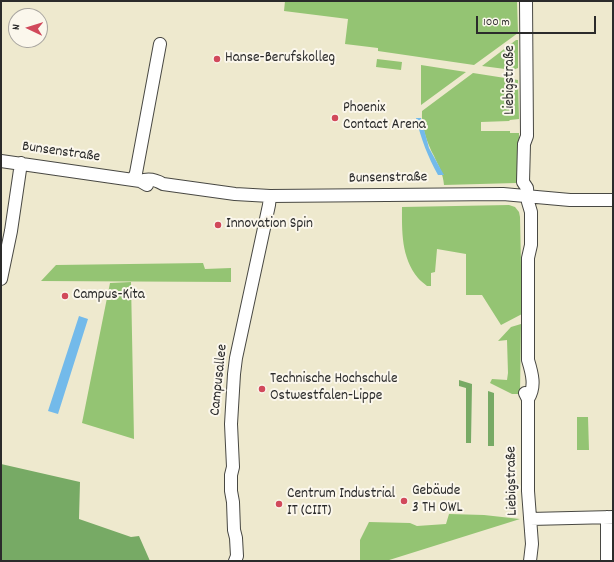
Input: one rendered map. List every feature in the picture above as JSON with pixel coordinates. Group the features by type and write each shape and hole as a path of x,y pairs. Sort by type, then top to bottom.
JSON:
{"street":[{"name":"Liebigstraße","path":"526,1 528,136 524,144 523,182 527,196 524,211 524,247 528,258 528,360 524,373 525,392 528,399 528,491 532,544 530,561"},
{"path":"137,180 136,173 160,44"},
{"name":"Bunsenstraße","path":"1,161 137,180 150,186 163,184 270,200 503,194 570,200 613,200"},
{"path":"1,278 11,231 21,163"},
{"name":"Campusallee","path":"235,561 237,556 236,538 231,491 231,475 233,468 231,424 234,374 236,358 270,200"},
{"path":"530,519 610,517 607,561"}],"green space":[{"path":"285,1 517,1 518,33 474,65 378,51 378,48 345,44 348,19 284,11"},
{"path":"518,40 518,68 513,70 482,66"},
{"path":"377,59 402,62 401,70 376,67"},
{"path":"421,65 466,72 421,105"},
{"path":"473,73 518,80 519,119 509,121 481,122 481,131 510,131 510,133 519,133 519,180 516,183 444,185 443,177 425,134 422,123 422,111"},
{"path":"509,205 515,207 519,212 520,217 522,314 501,325 482,295 466,295 466,254 437,249 435,272 431,273 431,286 427,286 419,279 412,270 405,253 402,207"},
{"path":"203,263 205,269 231,268 231,282 41,281 56,265"},
{"path":"131,282 134,439 82,423 110,283"},
{"path":"521,324 520,394 512,394 490,383 492,379 507,380 507,340 498,341 511,327"},
{"path":"459,380 472,384 471,443 466,443 466,388 459,386"},
{"path":"488,391 494,393 494,446 488,446"},
{"path":"577,417 588,417 589,450 577,450"},
{"path":"1,464 80,482 79,519 131,537 139,536 150,561 1,561"},
{"path":"449,514 484,515 520,519 386,561 360,561 360,540 369,522 410,523 417,526 446,524"}],"water":[{"path":"416,118 421,118 429,148 444,175 438,175 431,161"},
{"path":"79,316 88,319 58,414 48,411"}],"place":[{"name":"Hanse-Berufskolleg","path":"217,59"},
{"name":"Phoenix Contact Arena","path":"335,118"},
{"name":"Innovation Spin","path":"218,225"},
{"name":"Campus-Kita","path":"65,296"},
{"name":"Technische Hochschule Ostwestfalen-Lippe","path":"262,389"},
{"name":"Gebäude 3 TH OWL","path":"404,501"},
{"name":"Centrum Industrial IT (CIIT)","path":"279,504"}]}
